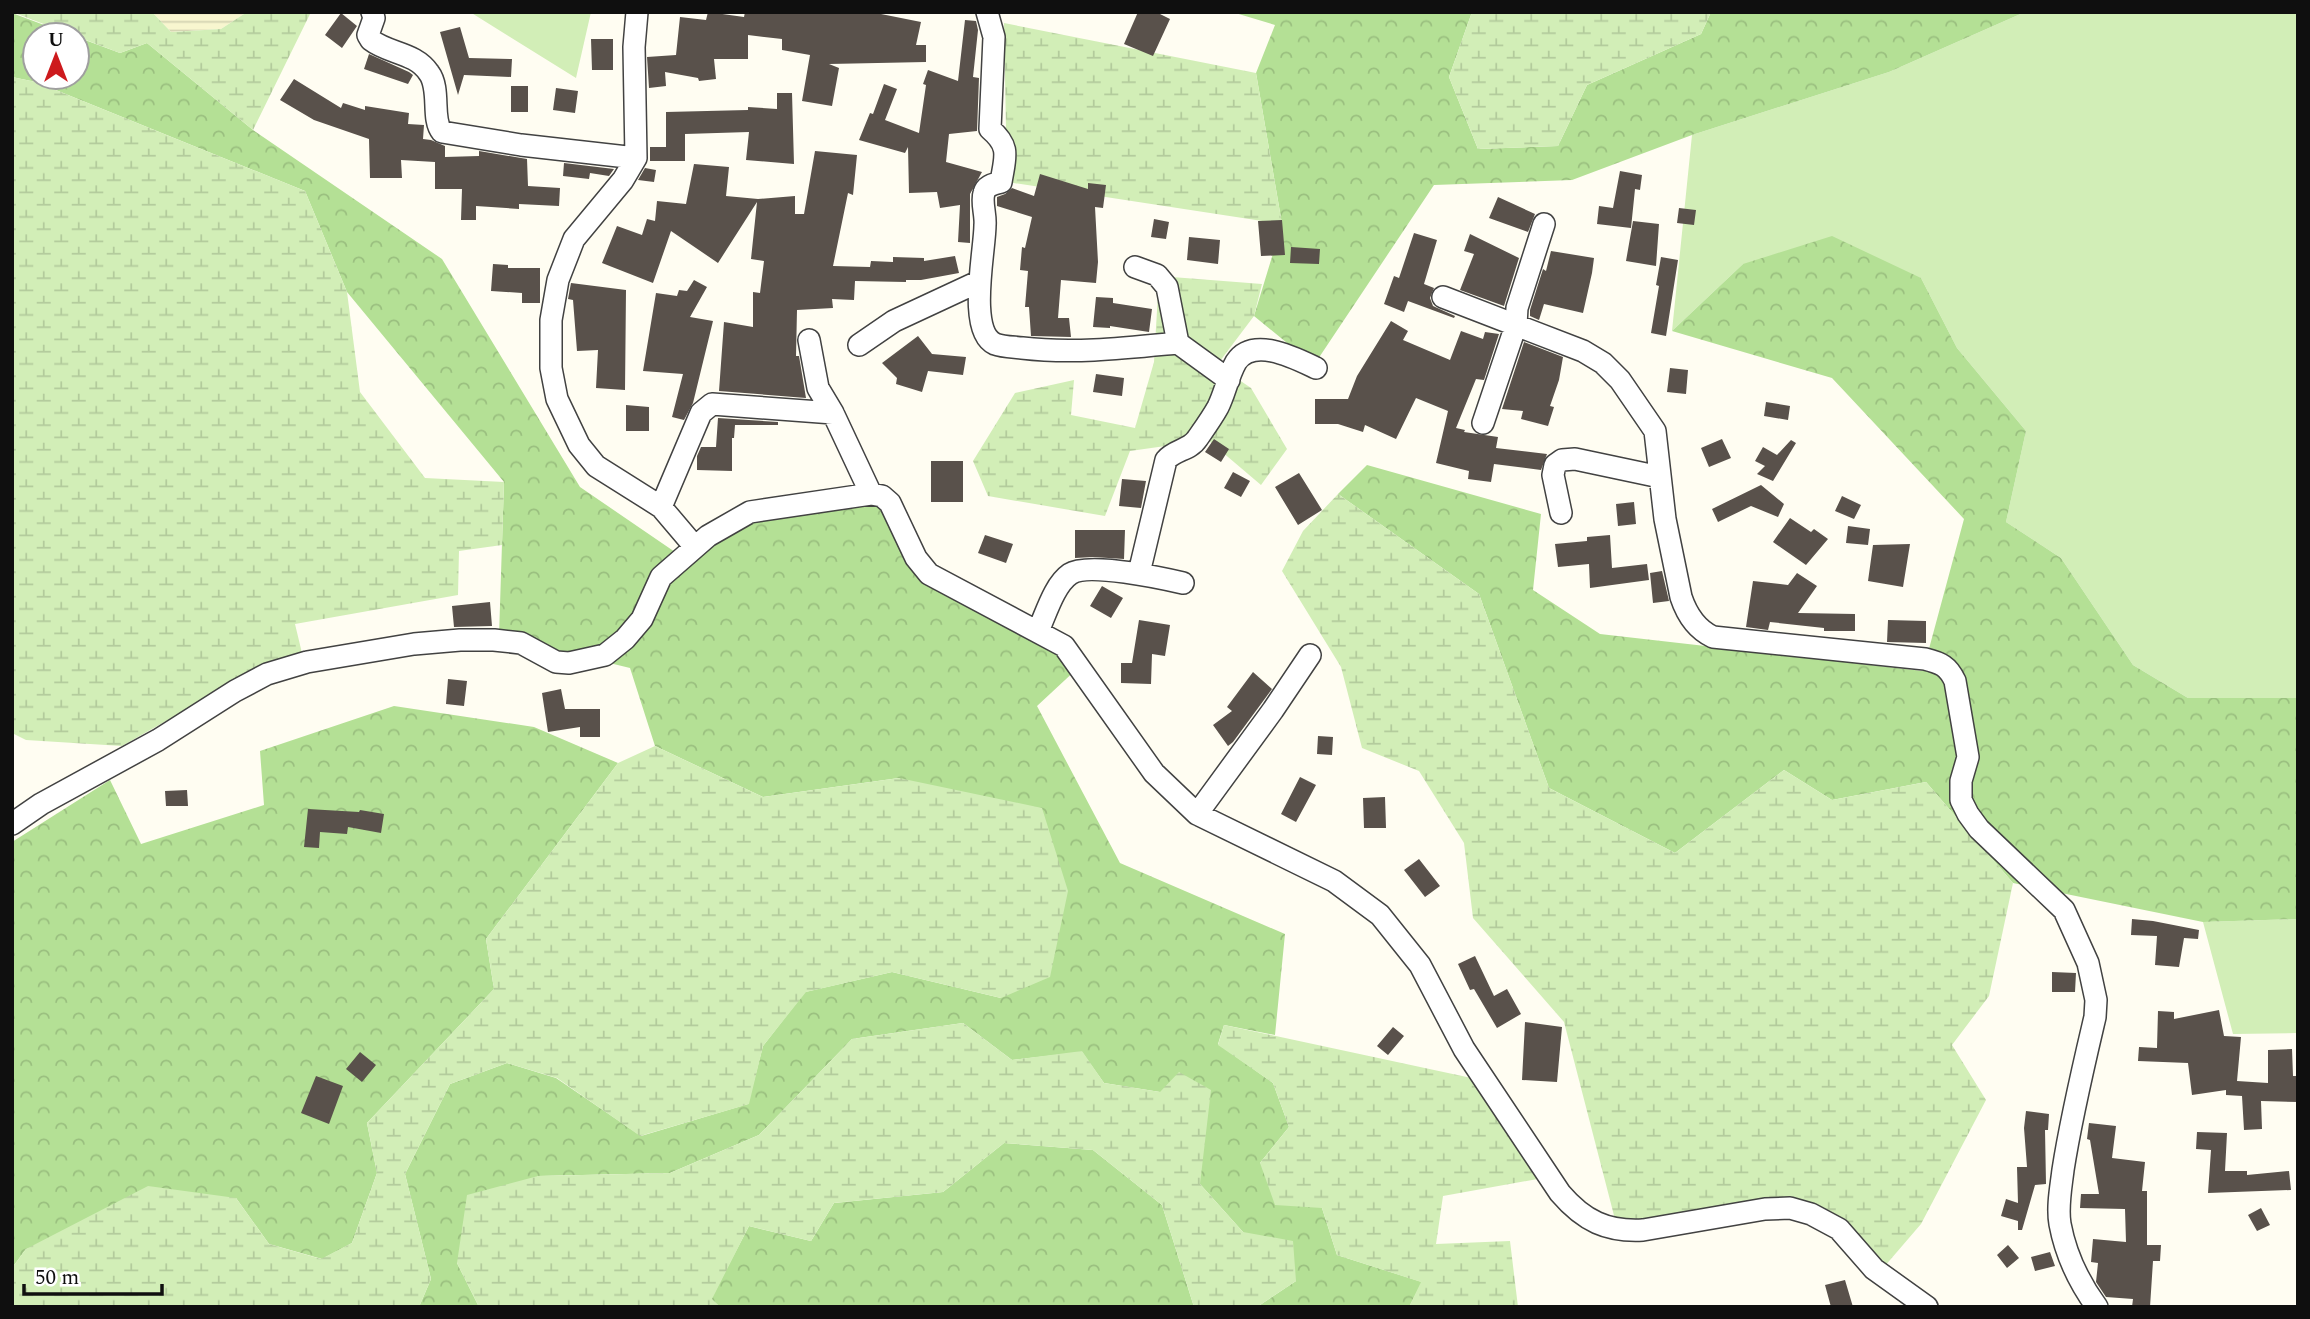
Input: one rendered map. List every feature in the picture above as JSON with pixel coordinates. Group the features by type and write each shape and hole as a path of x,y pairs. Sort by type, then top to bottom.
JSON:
{"street":[{"path":"372,12 374,18 368,35 370,40 412,57 430,74 436,94 438,127 442,132 636,158"},
{"path":"636,12 636,158 624,180 574,239 558,279 553,307 551,368 557,398 579,445 596,466 661,506 695,547"},
{"path":"987,12 995,37 990,129 1001,138 1006,148 1001,181 988,186 984,192 985,225 980,281 981,321 987,338 996,344 1087,352 1178,343 1229,380"},
{"path":"1483,423 1516,326 1517,308 1544,223"},
{"path":"1135,267 1157,275 1167,287 1178,343"},
{"path":"859,345 894,321 980,281"},
{"path":"1443,297 1583,351 1603,363 1620,380 1655,431 1665,519 1681,597 1685,609 1700,631 1713,637 1925,659 1941,663 1950,671 1955,681 1968,757 1961,781 1961,800 1979,829 2064,910 2088,963 2096,1000 2095,1017 2070,1125 2061,1187 2060,1221 2071,1265 2096,1307"},
{"path":"809,340 818,388 833,413 871,494"},
{"path":"1139,573 1166,460 1170,455 1194,443 1218,407 1237,360 1252,350 1263,349 1295,358 1316,368"},
{"path":"661,506 701,413 712,404 833,413"},
{"path":"1561,513 1553,475 1555,465 1562,460 1575,459 1660,477"},
{"path":"12,824 41,804 158,740 235,691 267,674 307,662 414,644 460,640 521,643 556,662 569,663 605,655 625,639 642,619 661,577 708,536 750,512 871,494 882,496 890,503 916,558 929,574 1064,646 1154,773 1197,814 1334,881 1380,915 1420,965 1464,1049 1560,1193 1575,1210 1613,1230 1626,1231 1765,1209 1790,1208 1811,1214 1839,1229 1874,1269 1927,1307"},
{"path":"1038,631 1060,584 1071,573 1139,573 1183,583"},
{"path":"1197,814 1310,655"}],"shaded area":[{"path":"152,12 247,12 221,29 171,32"}],"green space":[{"path":"12,12 152,12 171,32 221,29 247,12 311,12 253,130 147,43 120,53 91,42 91,21 36,21"},
{"path":"470,12 591,12 576,78"},
{"path":"1232,12 1472,12 1449,77 1478,149 1558,146 1587,85 1701,34 1711,12 2025,12 1889,72 1692,135 1572,180 1434,185 1314,365 1254,316 1282,224 1256,73 1275,25"},
{"path":"1472,12 1711,12 1701,34 1587,85 1558,146 1478,149 1449,77"},
{"path":"2025,12 2298,12 2298,698 2188,698 2133,665 2061,558 2006,522 2026,431 1957,348 1921,278 1743,264 1672,331 1692,135 1889,72"},
{"path":"12,13 33,21 21,21 21,79 12,77"},
{"path":"1004,23 1256,73 1282,224 1007,182"},
{"path":"91,42 120,53 147,43 253,130 442,259 580,487 675,552 746,511 880,501 908,552 1079,667 1037,706 1120,863 1285,934 1275,1035 1224,1025 1218,1044 1273,1083 1289,1127 1260,1163 1322,1208 1337,1255 1422,1282 1409,1307 1257,1307 1296,1281 1243,1232 1200,1184 1160,1092 1104,1083 1082,1052 1012,1060 963,1023 852,1039 759,1135 670,1173 538,1176 457,1263 479,1307 419,1307 431,1279 405,1174 450,1084 507,1063 556,1078 641,1136 748,1104 763,1046 805,992 892,972 1001,998 899,778 763,797 655,746 630,668 499,636 504,482 347,292 305,191 58,91 91,91"},
{"path":"12,77 21,79 21,91 58,91 305,191 347,292 360,392 425,478 504,482 502,545 459,551 458,595 295,624 307,674 217,692 122,746 26,740 12,733"},
{"path":"1832,236 1921,278 1957,348 2026,431 2006,522 2061,558 2133,665 2188,698 2298,698 2298,919 2203,922 2013,883 1926,782 1832,800 1784,770 1675,853 1549,788 1479,594 1338,494 1367,465 1541,514 1533,590 1600,634 1923,671 1964,519 1832,378 1672,331 1743,264"},
{"path":"1159,276 1262,284 1254,316 1217,365 1251,388 1287,449 1261,485 1208,440 1130,451 1105,516 988,496 973,461 1015,393 1074,380 1071,415 1135,428 1154,362"},
{"path":"1338,494 1479,594 1549,788 1675,853 1784,770 1832,800 1926,782 2013,883 1989,996 1952,1045 1986,1100 1921,1224 1884,1267 1814,1220 1757,1207 1618,1231 1564,1022 1473,918 1464,843 1419,771 1362,748 1341,667 1282,571 1303,531"},
{"path":"394,706 534,727 618,763 486,939 494,989 367,1123 377,1173 352,1243 322,1259 269,1244 236,1198 26,1249 12,1268 12,842 110,780 141,844 264,805 260,751"},
{"path":"655,746 763,797 899,778 1042,808 1068,891 1050,977 1001,998 892,972 806,992 763,1046 749,1104 640,1136 557,1078 507,1063 450,1084 405,1174 431,1279 419,1307 12,1307 12,1268 26,1249 148,1186 236,1198 269,1244 321,1259 352,1243 377,1173 367,1123 494,989 486,939 618,763"},
{"path":"2298,919 2298,1033 2233,1034 2203,922"},
{"path":"963,1023 1012,1060 1082,1051 1104,1083 1160,1092 1179,1072 1211,1090 1200,1184 1243,1232 1293,1241 1296,1281 1257,1307 1194,1307 1162,1205 1093,1150 1004,1143 943,1192 834,1203 811,1241 749,1226 712,1299 720,1307 479,1307 457,1263 467,1195 538,1176 670,1173 759,1135 852,1039"},
{"path":"1224,1025 1476,1079 1543,1178 1443,1196 1436,1244 1510,1241 1518,1307 1409,1307 1421,1282 1337,1255 1322,1208 1275,1205 1260,1163 1289,1127 1273,1083 1218,1045"},
{"path":"1004,1143 1093,1150 1162,1205 1194,1307 720,1307 711,1299 749,1226 811,1241 834,1203 943,1192"}],"building":[{"path":"708,12 744,17 745,12 881,12 921,22 916,45 926,45 926,62 829,64 839,68 832,106 802,101 810,55 782,50 782,39 748,35 748,59 714,59 716,79 699,81 698,78 665,72 666,86 649,88 647,57 676,55 680,17 706,20"},
{"path":"1138,12 1156,12 1170,19 1153,56 1124,44"},
{"path":"341,13 357,26 342,48 325,35"},
{"path":"965,20 976,21 978,30 973,77 979,78 977,131 949,134 946,162 982,172 970,194 970,243 958,242 960,205 940,208 937,192 909,193 908,147 905,153 859,140 870,113 873,114 884,84 897,89 885,120 919,133 926,85 923,84 928,70 958,81"},
{"path":"460,27 469,58 512,59 511,77 464,75 458,95 440,32"},
{"path":"591,39 613,39 613,70 592,70"},
{"path":"369,54 413,75 408,84 364,69"},
{"path":"294,79 341,108 343,103 365,110 365,106 409,113 408,124 424,125 423,139 445,146 445,157 479,156 479,151 527,159 528,186 560,188 559,206 519,204 519,209 476,206 476,220 461,220 462,189 435,189 435,162 401,160 402,178 370,178 369,139 314,120 280,100"},
{"path":"511,86 528,86 528,112 511,112"},
{"path":"556,88 578,91 575,113 553,110"},
{"path":"777,93 792,93 794,164 746,160 749,132 685,134 685,161 650,161 650,147 666,147 666,112 748,110 748,107 777,109"},
{"path":"815,151 857,155 853,195 848,193 833,266 870,267 871,261 893,262 893,257 924,258 924,261 955,256 959,273 906,282 855,281 854,300 832,299 833,308 797,310 796,356 799,356 806,398 719,391 724,322 753,327 753,292 760,293 764,261 751,259 757,202 718,263 671,231 653,283 602,263 617,226 642,235 647,219 655,221 657,201 686,204 694,164 729,167 726,196 758,199 795,196 795,214 804,214"},
{"path":"564,163 614,169 609,176 590,173 589,179 563,176"},
{"path":"645,168 656,170 654,182 638,180"},
{"path":"1620,171 1642,175 1640,190 1635,189 1631,228 1597,224 1599,206 1613,208"},
{"path":"1040,174 1088,189 1088,183 1106,185 1103,208 1095,207 1098,262 1096,283 1061,280 1058,318 1069,318 1071,337 1031,336 1029,307 1025,307 1028,271 1020,270 1022,247 1025,248 1032,217 997,206 997,197 1012,188 1034,196"},
{"path":"1498,197 1535,214 1528,232 1489,218"},
{"path":"1679,208 1696,210 1694,225 1677,223"},
{"path":"1154,219 1169,222 1166,239 1151,237"},
{"path":"1282,220 1285,255 1261,256 1258,221"},
{"path":"1633,221 1659,224 1656,266 1626,261"},
{"path":"1414,233 1437,240 1424,284 1434,288 1430,298 1433,306 1455,316 1454,318 1408,301 1404,312 1384,304 1394,276 1399,278"},
{"path":"1470,234 1519,258 1504,306 1460,290 1474,254 1464,251"},
{"path":"1189,237 1220,240 1218,264 1187,260"},
{"path":"1291,247 1320,249 1319,264 1290,263"},
{"path":"1551,251 1594,258 1592,273 1583,313 1544,304 1539,320 1530,316 1530,310"},
{"path":"1661,257 1678,260 1666,336 1651,333"},
{"path":"493,264 508,265 508,268 540,268 540,303 522,303 522,293 491,291"},
{"path":"694,280 707,287 690,317 713,321 693,403 684,420 672,417 683,374 643,371 656,293 677,296 679,290 687,291"},
{"path":"571,283 626,290 625,390 596,388 598,350 577,351 573,300 568,299"},
{"path":"1096,297 1113,298 1113,303 1152,309 1149,332 1110,326 1093,327"},
{"path":"1391,321 1408,331 1403,340 1450,360 1461,331 1483,339 1485,332 1499,334 1484,380 1476,379 1456,428 1465,430 1464,432 1498,437 1496,448 1547,454 1541,470 1494,464 1491,482 1468,479 1469,471 1436,463 1448,411 1416,398 1396,439 1365,425 1363,432 1338,424 1315,424 1315,399 1348,399 1357,376"},
{"path":"918,336 932,354 966,357 963,375 928,371 922,392 896,384 897,378 882,363"},
{"path":"1524,342 1563,357 1550,406 1554,407 1548,426 1521,419 1523,411 1502,409"},
{"path":"1670,368 1688,370 1686,394 1667,392"},
{"path":"1096,374 1124,378 1122,396 1093,392"},
{"path":"1766,402 1790,406 1788,420 1764,416"},
{"path":"626,405 649,407 649,431 626,431"},
{"path":"718,418 778,422 778,425 735,425 732,438 732,471 697,470 697,456 701,447 716,447"},
{"path":"1214,439 1229,449 1221,462 1205,452"},
{"path":"1722,439 1731,458 1709,467 1701,448"},
{"path":"1791,440 1796,443 1773,481 1757,474 1765,466 1755,461 1763,447 1777,455"},
{"path":"931,461 963,461 963,502 931,502"},
{"path":"1233,472 1250,481 1241,497 1224,488"},
{"path":"1299,473 1322,510 1298,525 1275,487"},
{"path":"1122,479 1146,481 1141,508 1119,506"},
{"path":"1761,485 1784,504 1778,517 1751,506 1718,522 1712,509"},
{"path":"1842,496 1861,505 1854,519 1835,511"},
{"path":"1634,502 1636,524 1618,526 1616,504"},
{"path":"1790,518 1828,539 1806,565 1773,542"},
{"path":"1848,526 1870,529 1868,545 1846,543"},
{"path":"1075,530 1125,530 1124,559 1075,558"},
{"path":"985,535 1013,544 1006,563 978,553"},
{"path":"1610,535 1612,568 1647,564 1649,580 1590,588 1589,564 1558,567 1555,544 1587,541 1587,537"},
{"path":"1910,544 1903,587 1868,581 1873,545"},
{"path":"1662,571 1669,601 1653,603 1650,573"},
{"path":"1797,573 1817,586 1798,613 1855,614 1855,631 1824,631 1824,628 1770,622 1768,630 1746,627 1753,581 1788,585"},
{"path":"1102,586 1123,598 1111,618 1090,606"},
{"path":"490,602 492,626 454,627 452,606"},
{"path":"1139,620 1170,625 1165,656 1152,654 1151,684 1121,683 1121,663 1132,663"},
{"path":"1888,620 1926,621 1926,643 1887,642"},
{"path":"1253,672 1272,689 1228,746 1213,725 1232,711 1227,707"},
{"path":"448,679 467,681 464,706 446,704"},
{"path":"561,689 565,709 600,709 600,737 580,737 580,727 548,732 542,693"},
{"path":"1318,736 1333,737 1332,755 1317,754"},
{"path":"1300,777 1316,785 1296,822 1281,814"},
{"path":"187,790 188,806 166,806 165,791"},
{"path":"1385,797 1386,828 1364,828 1363,798"},
{"path":"308,809 360,810 384,814 381,833 348,827 347,834 320,832 319,848 304,847"},
{"path":"1419,859 1440,886 1425,897 1404,870"},
{"path":"2132,919 2199,930 2198,939 2184,938 2179,967 2155,965 2157,936 2131,935"},
{"path":"1475,956 1494,996 1507,989 1521,1014 1497,1028 1474,989 1470,990 1458,964"},
{"path":"2052,972 2076,973 2075,992 2052,992"},
{"path":"2219,1010 2224,1036 2241,1037 2237,1081 2268,1083 2268,1050 2292,1049 2293,1076 2298,1076 2298,1102 2261,1101 2262,1129 2244,1130 2242,1096 2226,1095 2226,1090 2192,1095 2188,1063 2138,1061 2139,1047 2157,1048 2158,1011 2174,1012 2174,1019"},
{"path":"1525,1022 1562,1027 1557,1082 1522,1080"},
{"path":"1393,1027 1404,1036 1388,1055 1377,1046"},
{"path":"360,1052 376,1065 362,1082 346,1069"},
{"path":"316,1076 343,1086 329,1124 301,1113"},
{"path":"2026,1111 2049,1114 2048,1130 2045,1130 2046,1184 2035,1185 2022,1230 2018,1230 2018,1221 2001,1216 2006,1199 2018,1203 2017,1167 2027,1167 2024,1128"},
{"path":"2089,1123 2116,1126 2112,1158 2145,1162 2142,1191 2147,1191 2147,1245 2161,1245 2160,1261 2153,1261 2150,1307 2132,1307 2133,1299 2106,1297 2096,1282 2098,1263 2091,1262 2093,1239 2126,1242 2125,1209 2080,1208 2081,1194 2099,1194 2090,1140 2087,1139"},
{"path":"2197,1132 2227,1133 2225,1171 2247,1171 2247,1175 2289,1171 2291,1190 2208,1193 2211,1150 2196,1149"},
{"path":"2261,1208 2270,1225 2257,1231 2248,1215"},
{"path":"2008,1245 2019,1258 2007,1268 1997,1255"},
{"path":"2050,1252 2055,1266 2035,1271 2031,1257"},
{"path":"1845,1280 1853,1307 1831,1307 1825,1285"}]}
